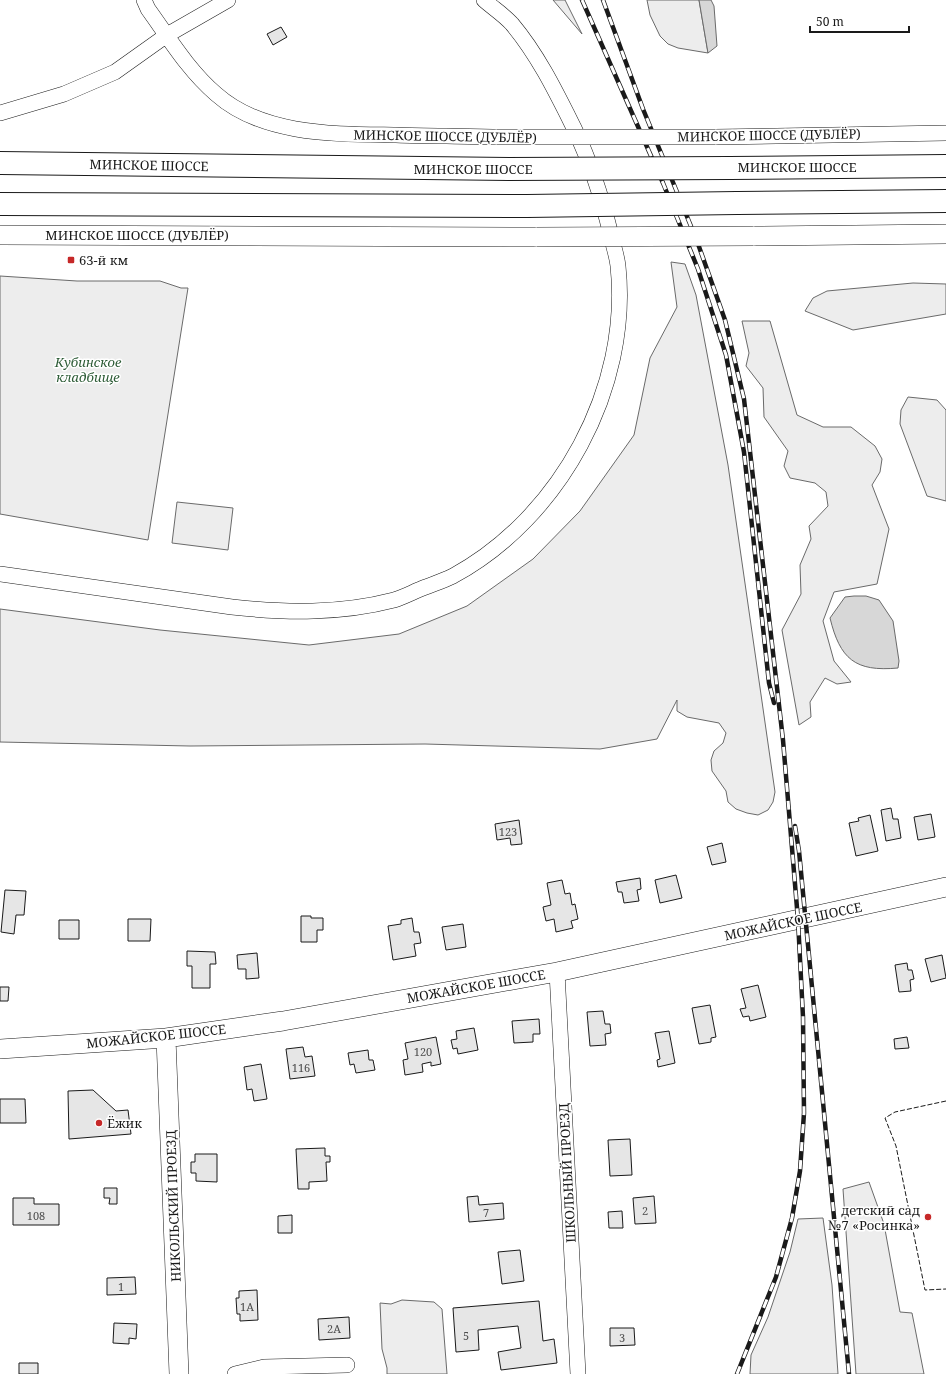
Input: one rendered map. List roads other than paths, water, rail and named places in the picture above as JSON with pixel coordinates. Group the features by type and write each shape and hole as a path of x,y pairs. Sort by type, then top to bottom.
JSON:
{"highway":[{"name":"МИНСКОЕ ШОССЕ","path":"0,163 509,169 946,166"},
{"path":"0,204 527,206 946,201"}],"main road":[{"name":"МИНСКОЕ ШОССЕ (ДУБЛЁР)","path":"0,235 537,237 946,234"},
{"name":"МОЖАЙСКОЕ ШОССЕ","path":"0,1049 166,1038 283,1021 557,972 946,888"},
{"name":"НИКОЛЬСКИЙ ПРОЕЗД","path":"166,1038 179,1374"}],"street":[{"name":"МИНСКОЕ ШОССЕ (ДУБЛЁР)","path":"144,0 188,65 217,95 249,116 295,130 341,134 497,137 715,137 946,133"},
{"path":"0,113 64,94 114,72 167,35 228,0"},
{"path":"0,574 232,607 263,610 330,612 394,599 452,576 503,542 541,504 570,465 594,417 610,368 619,305 618,265 604,203 586,154 546,71 511,22 484,0"},
{"name":"ШКОЛЬНЫЙ ПРОЕЗД","path":"557,972 578,1374"},
{"path":"235,1374 264,1367 347,1365"}],"railway":[{"path":"582,0 663,183 698,269 726,355 744,452 769,683 774,703"},
{"path":"603,0 643,109 697,241 725,320 744,399 783,740 798,920 803,1017 804,1113 800,1171 792,1218 776,1277 737,1374"},
{"path":"795,826 799,851 849,1374"}],"place":[{"name":"63-й км","path":"71,260"},
{"name":"Ёжик","path":"99,1123"},
{"name":"детский сад №7 «Росинка»","path":"928,1217"}],"park label":[{"name":"Кубинское кладбище","path":"88,370"}]}
